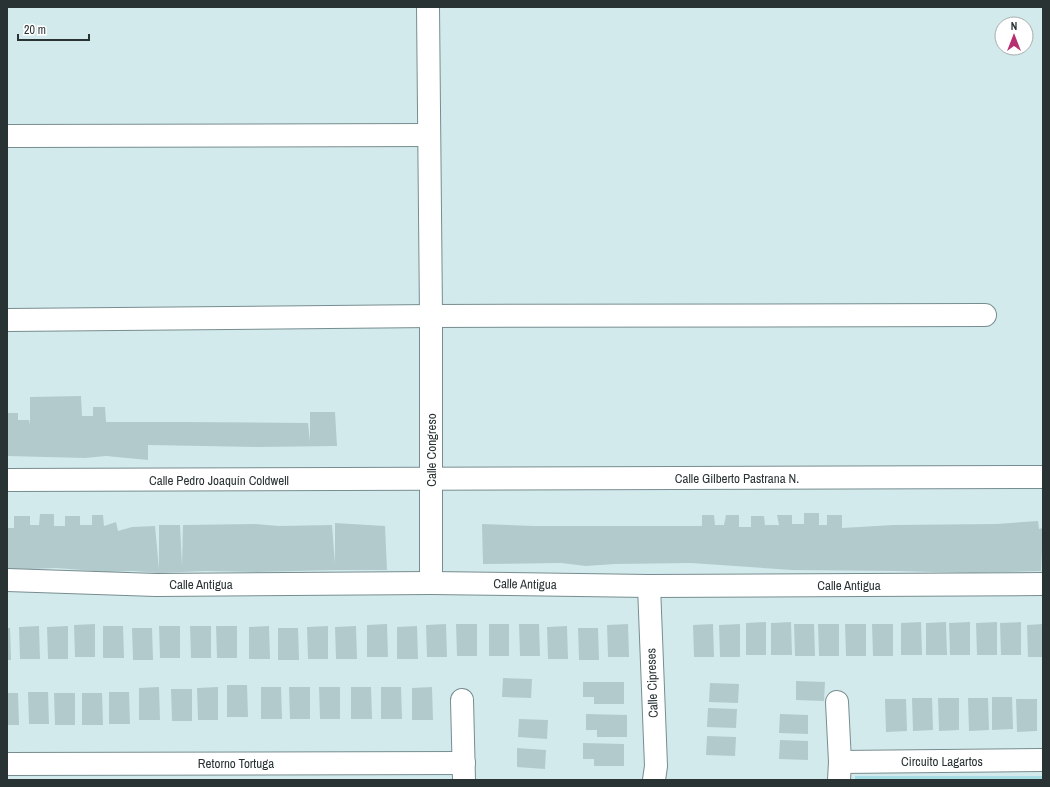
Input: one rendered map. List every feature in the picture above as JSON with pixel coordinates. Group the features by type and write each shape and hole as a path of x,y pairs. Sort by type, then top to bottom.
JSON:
{"street":[{"name":"Calle Congreso","path":"428,7 431,316 431,583"},
{"path":"7,136 429,135"},
{"path":"7,320 431,316 985,315"},
{"name":"Calle Gilberto Pastrana N.","path":"431,479 1043,477"},
{"name":"Calle Pedro Joaquín Coldwell","path":"7,480 431,479"},
{"name":"Calle Antigua","path":"7,580 156,585 431,583 649,586 1043,584"},
{"name":"Calle Cipreses","path":"649,586 656,766 654,780"},
{"path":"462,700 464,771"},
{"path":"837,702 840,771"},
{"name":"Circuito Lagartos","path":"840,771 1043,760"},
{"name":"Retorno Tortuga","path":"7,764 464,771"}],"shaded area":[{"path":"855,776 1043,776 1043,780 855,780"}],"building":[{"path":"81,396 82,416 93,416 93,407 105,407 106,422 308,423 310,442 310,412 335,412 337,446 257,447 148,445 148,460 106,456 85,458 7,456 7,413 18,413 18,420 29,420 30,425 30,397"},
{"path":"804,513 819,513 819,525 827,525 827,515 842,515 842,528 893,525 996,524 1038,521 1039,529 1043,528 1041,571 973,573 792,570 691,563 586,566 561,563 483,564 482,524 534,526 702,526 702,515 714,515 715,525 724,525 726,515 739,515 739,527 751,527 751,516 764,516 765,525 779,525 777,515 792,515 792,524 804,524"},
{"path":"40,514 54,514 54,526 65,526 65,516 80,516 80,525 92,525 92,515 103,515 104,526 116,522 118,531 132,527 155,526 159,569 159,525 180,525 182,566 183,525 332,525 335,564 335,523 385,526 387,570 257,572 205,571 159,573 133,571 107,572 56,568 7,570 7,528 14,528 14,516 30,516 30,525 39,525"},
{"path":"766,622 766,655 746,655 746,623"},
{"path":"791,622 792,655 771,655 771,623"},
{"path":"921,622 922,655 901,655 901,623"},
{"path":"946,622 947,655 926,655 926,623"},
{"path":"970,622 970,655 950,655 949,623"},
{"path":"997,622 997,655 977,655 976,623"},
{"path":"1021,622 1021,655 1001,655 1000,623"},
{"path":"95,624 95,657 75,657 74,625"},
{"path":"387,624 388,657 367,657 367,625"},
{"path":"446,624 447,657 427,657 426,625"},
{"path":"456,624 477,624 477,656 457,656"},
{"path":"489,624 509,624 509,656 489,656"},
{"path":"519,624 539,624 540,656 520,656"},
{"path":"628,624 629,657 608,657 607,625"},
{"path":"713,624 714,657 694,657 693,625"},
{"path":"740,624 740,657 720,657 719,625"},
{"path":"794,624 814,624 815,656 795,656"},
{"path":"818,624 839,624 839,656 819,656"},
{"path":"845,624 866,624 866,656 846,656"},
{"path":"872,624 893,624 893,656 873,656"},
{"path":"1043,624 1043,657 1028,657 1027,625"},
{"path":"39,626 40,659 20,659 19,627"},
{"path":"68,626 68,659 48,659 47,627"},
{"path":"103,626 123,626 124,658 103,658"},
{"path":"159,626 180,626 180,658 160,658"},
{"path":"190,626 211,626 211,658 191,658"},
{"path":"216,626 237,626 237,658 217,658"},
{"path":"269,626 270,659 249,659 249,627"},
{"path":"328,626 328,659 308,659 307,627"},
{"path":"356,626 357,659 336,659 335,627"},
{"path":"417,626 418,659 397,659 397,627"},
{"path":"567,626 568,659 548,659 547,627"},
{"path":"7,628 10,628 11,660 7,660"},
{"path":"132,628 152,628 153,660 133,660"},
{"path":"278,628 298,628 299,660 278,660"},
{"path":"578,628 598,628 599,660 579,660"},
{"path":"503,678 532,679 531,698 502,697"},
{"path":"796,681 825,682 824,701 796,700"},
{"path":"583,682 624,682 624,704 594,704 594,697 583,697"},
{"path":"710,683 739,684 738,703 709,702"},
{"path":"227,685 247,685 248,717 227,717"},
{"path":"159,687 160,720 139,720 139,688"},
{"path":"218,687 218,720 198,720 197,688"},
{"path":"261,687 281,687 282,719 261,719"},
{"path":"289,687 310,687 310,719 290,719"},
{"path":"319,687 340,687 340,719 320,719"},
{"path":"351,687 371,687 372,719 351,719"},
{"path":"381,687 401,687 402,719 381,719"},
{"path":"432,687 433,720 412,720 412,688"},
{"path":"171,689 192,689 192,721 172,721"},
{"path":"28,692 48,692 49,724 29,724"},
{"path":"109,692 129,692 130,724 109,724"},
{"path":"7,693 18,693 19,725 7,725"},
{"path":"54,693 75,693 75,725 55,725"},
{"path":"82,693 102,693 103,725 82,725"},
{"path":"992,697 1012,697 1013,729 992,730"},
{"path":"912,698 932,698 933,730 913,731"},
{"path":"938,698 959,698 959,730 939,731"},
{"path":"968,698 988,698 989,730 969,731"},
{"path":"885,699 906,699 907,731 886,732"},
{"path":"1016,699 1037,699 1037,731 1017,732"},
{"path":"708,708 737,709 736,728 707,727"},
{"path":"586,714 627,715 627,737 597,737 597,730 586,730"},
{"path":"780,714 808,715 808,734 779,733"},
{"path":"519,719 548,720 547,739 518,737"},
{"path":"707,736 736,737 735,756 706,755"},
{"path":"780,740 808,741 808,760 779,759"},
{"path":"583,743 624,744 624,766 594,766 594,759 583,759"},
{"path":"517,748 546,750 545,769 517,767"}]}
